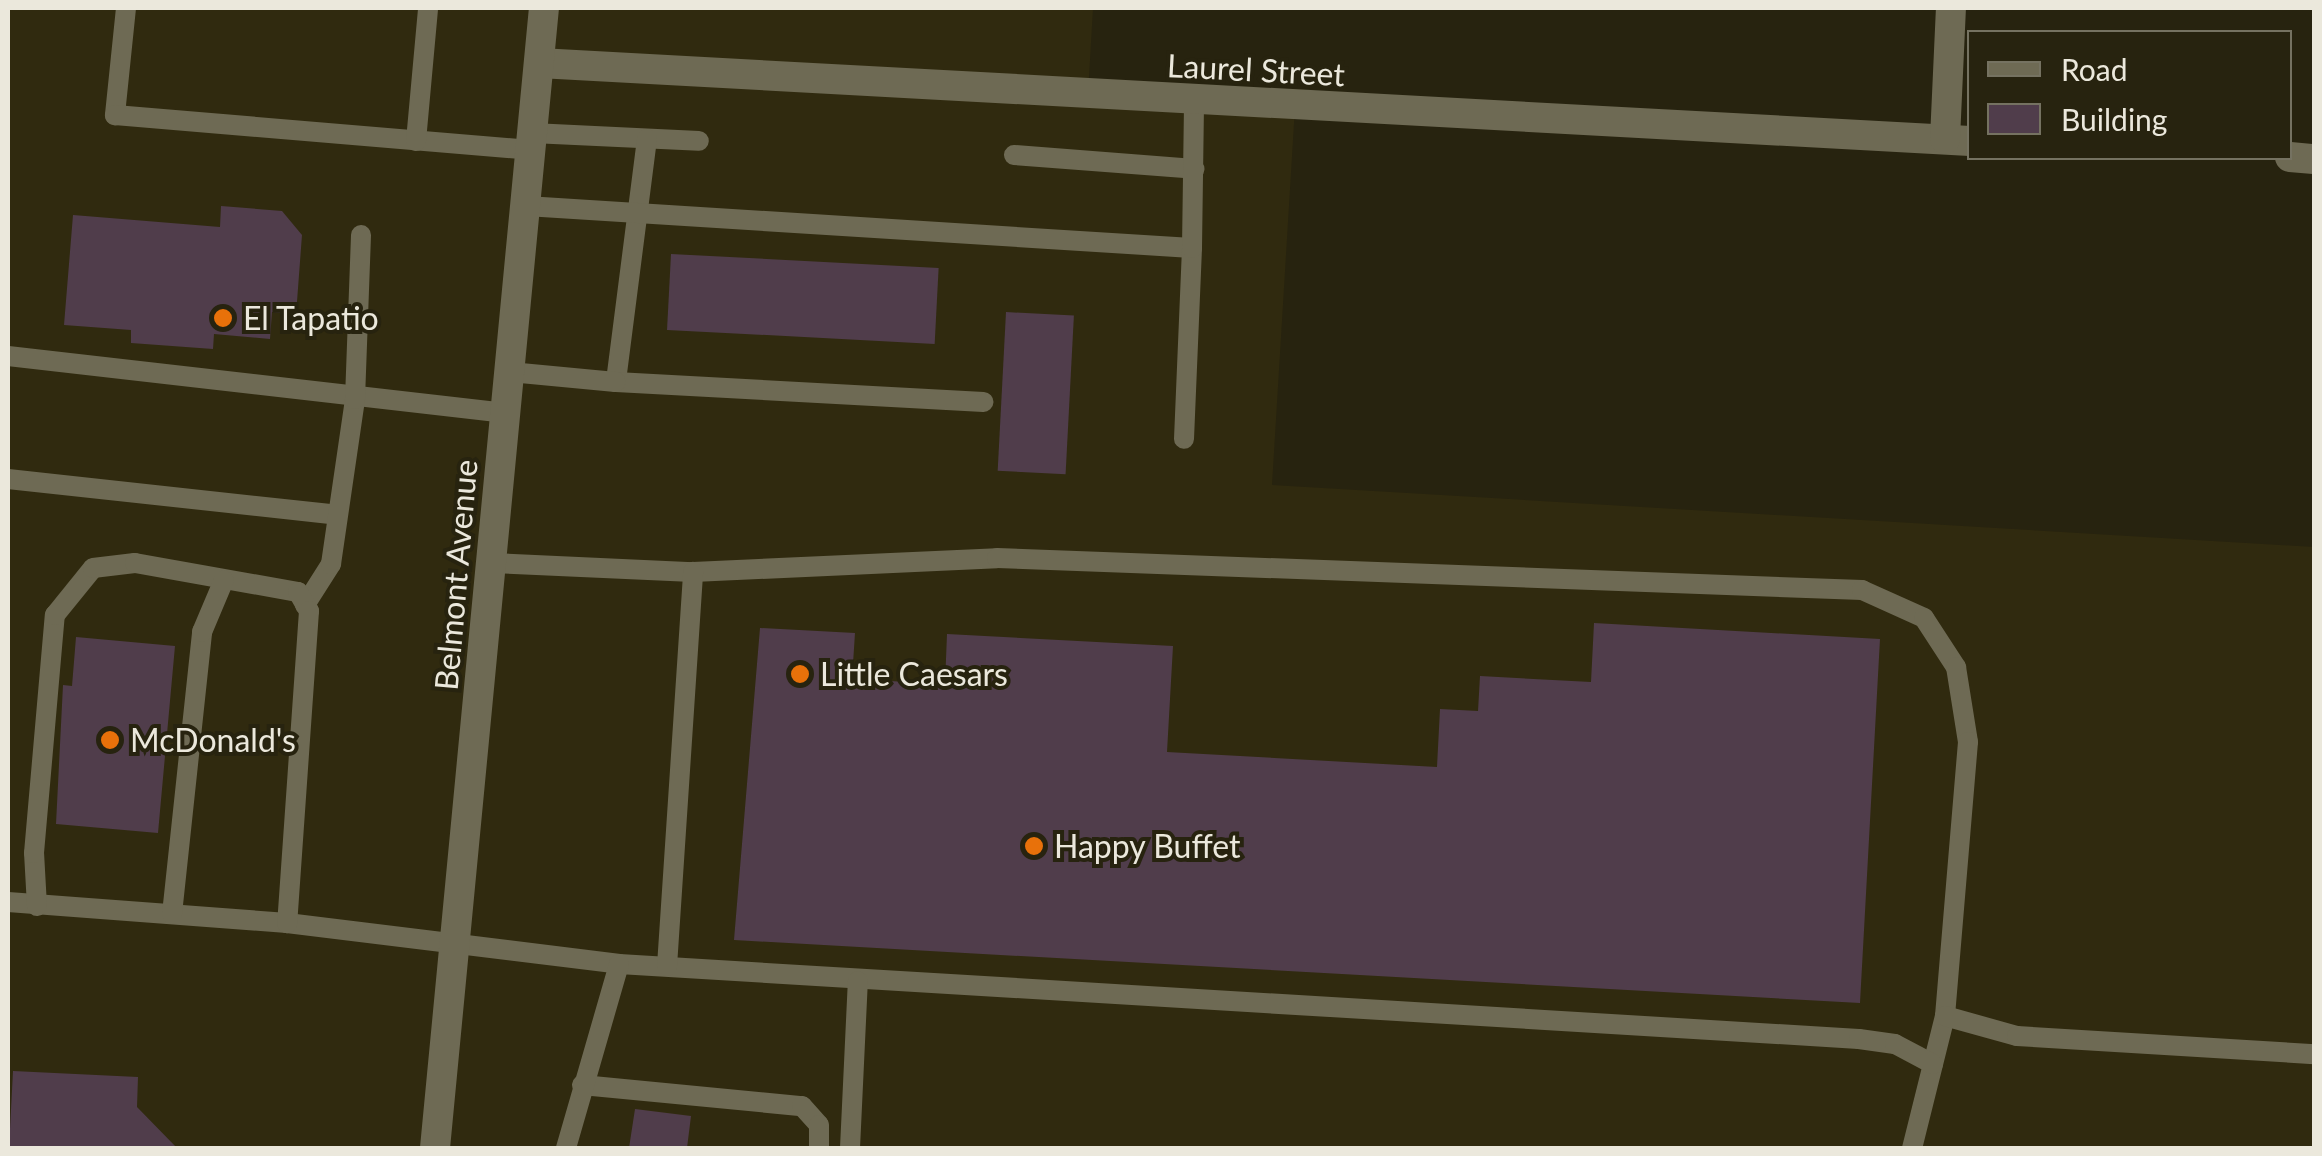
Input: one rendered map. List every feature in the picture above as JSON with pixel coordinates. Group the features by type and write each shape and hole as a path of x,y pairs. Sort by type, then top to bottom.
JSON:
{"street":[{"name":"Belmont Avenue","path":"435,1148 458,947 544,8"},
{"path":"1951,8 1957,140"},
{"name":"Laurel Street","path":"539,63 1957,140"}],"lane":[{"path":"126,8 115,115 416,141 699,140"},
{"path":"416,141 428,8"},
{"path":"1184,439 1194,101"},
{"path":"616,382 627,251 642,215 647,138"},
{"path":"1014,155 1194,169"},
{"path":"526,206 1192,248"},
{"path":"287,923 305,605 331,564 355,399 362,235"},
{"path":"8,356 355,399 506,413"},
{"path":"510,372 616,382 983,402"},
{"path":"8,479 338,516"},
{"path":"492,563 693,572 997,558 1862,590 1924,618 1956,667 1968,742 1945,1016 1912,1148"},
{"path":"38,906 34,853 55,615 71,587 93,568 135,563 298,592 305,605"},
{"path":"668,966 693,572"},
{"path":"172,914 202,632 224,580"},
{"path":"8,902 287,923 619,964 1858,1039 1894,1044 1933,1064"},
{"path":"566,1148 619,964"},
{"path":"850,1148 858,981"},
{"path":"1945,1016 2017,1036 2314,1054"},
{"path":"582,1085 802,1106 820,1124 819,1148"}],"shaded area":[{"path":"8,8 1093,8 1088,95 1295,107 1272,485 2314,547 2314,1148 8,1148"}],"building":[{"path":"221,206 282,211 302,235 296,315 272,312 270,339 214,334 213,349 131,343 131,330 64,325 73,215 220,227"},
{"path":"671,254 939,268 935,344 667,330"},
{"path":"1006,312 1074,316 1066,474 998,471"},
{"path":"1594,623 1880,639 1860,1003 734,940 760,628 855,633 852,679 945,684 947,634 1173,646 1167,752 1437,767 1440,709 1478,711 1480,676 1591,682"},
{"name":"McDonald's","path":"76,637 175,646 158,833 56,824 63,685 72,686"},
{"path":"13,1071 138,1077 137,1107 177,1148 9,1148"},
{"path":"635,1109 691,1116 687,1148 629,1148"}],"place":[{"name":"El Tapatio","path":"223,318"},
{"name":"Little Caesars","path":"800,674"},
{"name":"McDonald's","path":"110,740"},
{"name":"Happy Buffet","path":"1034,846"}]}
